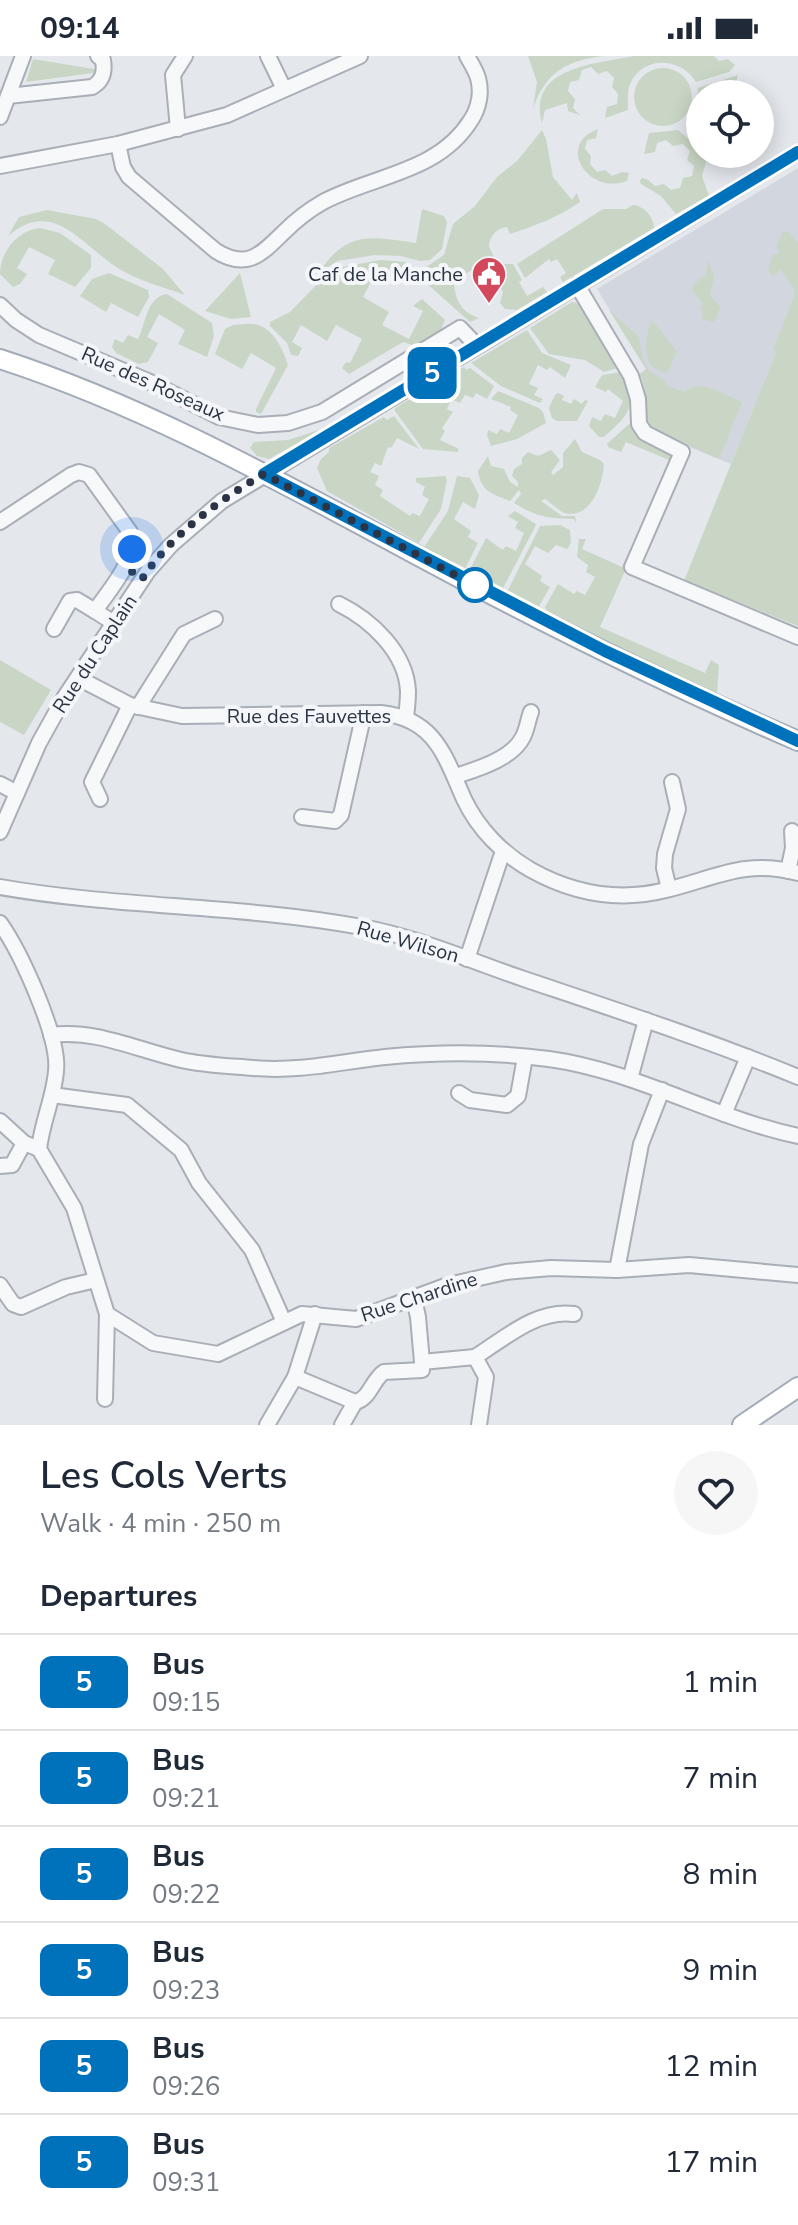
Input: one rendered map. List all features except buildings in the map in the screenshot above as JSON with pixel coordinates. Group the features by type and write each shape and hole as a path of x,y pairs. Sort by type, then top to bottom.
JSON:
{"main road":[{"path":"0,359 157,420 605,651 798,741"},
{"path":"742,1425 798,1387"}],"street":[{"path":"0,117 23,56"},
{"path":"8,96 92,87 102,79 104,64 98,56"},
{"path":"178,129 173,75 185,56"},
{"path":"268,56 284,89"},
{"path":"0,166 118,144 227,115 333,62 360,56"},
{"path":"118,144 123,167 129,177 216,251 231,258 253,258 268,249 304,214 323,202 402,173 448,147 464,131 478,106 478,79 467,56"},
{"name":"Rue du Caplain","path":"0,832 39,743 142,579 180,537 230,494 798,152"},
{"path":"577,285 631,376 637,396 639,424 645,433 682,452 632,567 798,637"},
{"name":"Rue des Roseaux","path":"0,305 39,335 150,382 219,417 258,425 288,423 322,412 460,328 477,346"},
{"path":"0,522 71,475 85,473 94,478 130,532 132,549 95,611"},
{"path":"124,566 142,579"},
{"path":"54,629 70,601 77,600 114,623"},
{"path":"339,604 358,613 375,628 397,657 408,689 406,717"},
{"path":"100,799 92,782 134,706 184,634 215,619"},
{"name":"Rue des Fauvettes","path":"78,678 134,706 182,716 364,713 406,717 434,739 444,752 465,801 479,824 503,851 545,878 584,893 625,896 669,889 722,872 749,868 793,872"},
{"path":"456,776 510,751 523,737 531,712"},
{"path":"302,817 335,821 341,815 364,713"},
{"path":"669,889 664,868 665,854 678,809 672,782"},
{"path":"0,784 17,793"},
{"path":"792,831 793,872"},
{"path":"467,959 503,851"},
{"name":"Rue Wilson","path":"0,887 93,900 280,916 364,927 646,1020 798,1077"},
{"path":"0,923 18,952 51,1035 57,1068 39,1149"},
{"path":"630,1079 646,1020"},
{"path":"51,1035 69,1032 104,1038 183,1061 290,1071 384,1057 430,1054 525,1057 576,1064 630,1079 724,1114 798,1136"},
{"path":"459,1093 470,1100 507,1105 518,1096 525,1057"},
{"path":"724,1114 748,1057"},
{"path":"617,1270 641,1144 662,1090"},
{"path":"52,1095 127,1105 181,1150 199,1183 252,1250 284,1322"},
{"path":"0,1121 24,1143 39,1149 74,1208 107,1314 105,1399"},
{"path":"0,1166 6,1168 12,1165 24,1143"},
{"name":"Rue Chardine","path":"107,1314 153,1343 218,1354 302,1314 356,1319 448,1285 506,1272 689,1265 798,1275"},
{"path":"0,1285 13,1304 21,1307 66,1287 96,1280"},
{"path":"342,1425 355,1402 364,1398 380,1374 422,1370 414,1299"},
{"path":"422,1362 475,1357 537,1318 561,1312 574,1314"},
{"path":"267,1425 295,1377 315,1314"},
{"path":"475,1357 486,1377 479,1425"},
{"path":"295,1377 355,1402"}],"shaded area":[{"path":"798,168 798,297 731,464 660,435 647,421 646,391 640,374 646,369 597,289"}],"green space":[{"path":"528,56 603,56 578,61 559,70 544,85 533,108 537,82"},
{"path":"633,56 714,56 719,61 728,59 735,65 729,72 694,80 681,67 652,64 643,68 630,84 628,110 605,118 607,107 617,104 618,94 612,87 614,78 607,71 598,74 591,67 582,70 579,80 570,82 568,91 575,99 573,108 580,115 568,111 567,103 545,110 542,123 540,104 545,90 555,79 585,66"},
{"path":"33,59 100,70 92,81 93,73 26,82"},
{"path":"663,68 686,82 686,112 683,117 663,126 643,117 634,97 643,77"},
{"path":"598,129 596,138 587,140 585,149 591,156 590,164 597,172 605,170 612,176 629,173 627,181 613,184 600,181 582,167 578,156 579,146 585,136"},
{"path":"542,130 553,177 572,200 577,193 580,202 555,217 510,234 507,227 500,229 492,235 489,246 495,260 513,264 527,296 543,287 547,292 517,310 505,309 500,303 503,292 483,262 454,282 460,304 479,318 470,322 416,274 444,255 453,224 475,206 497,177 517,161"},
{"path":"678,130 686,137 686,147 683,144 673,146 666,140 657,143 655,152 644,154 649,133"},
{"path":"694,168 704,168 702,176 709,196 676,214 661,196 640,181 642,178 655,186 664,184 671,190 680,188 683,178 692,176"},
{"path":"633,205 648,213 654,228 563,282 560,277 566,273 557,259 551,262 549,259 525,278 517,264 603,209 626,209"},
{"path":"422,209 444,216 447,222 442,249 430,260 375,255 337,261 318,274 339,249 361,239 416,243"},
{"path":"47,210 96,219 105,224 163,269 185,295 121,270 81,239 54,223 40,221 25,225 8,236 19,217"},
{"path":"40,228 60,233 91,255 91,268 75,287 48,274 55,260 29,247 17,268 27,274 20,284 13,287 0,274 3,258 12,244 24,233"},
{"path":"782,232 788,232 798,243 798,626 684,581 776,352 773,350 794,297 794,288 781,270 772,276 768,269 773,255 778,254 777,246"},
{"path":"381,260 405,262 411,267 408,272 399,267 390,268 383,283 373,278 363,297 389,312 382,325 409,339 423,311 413,306 422,299 445,320 441,330 415,346 403,342 349,374 342,368 346,362 350,363 362,339 336,325 327,341 301,325 292,342 302,348 298,356 291,355 287,343 270,326 270,322 290,312 323,278 330,282 339,278 331,272 336,268"},
{"path":"708,260 714,276 710,296 721,307 714,322 701,319 702,303 692,290 693,285 706,274"},
{"path":"109,273 148,290 149,297 138,317 111,303 106,312 80,296 92,279"},
{"path":"240,273 251,317 231,319 205,311"},
{"path":"167,294 212,323 214,336 207,357 178,344 185,330 159,314 147,337 158,343 148,362 139,364 116,353 112,347 115,339 123,343 128,335 138,339 151,306 160,296"},
{"path":"572,302 579,304 584,311 618,368 604,372 585,360 549,354 530,328"},
{"path":"609,310 639,337 643,361 649,371 665,381 667,386 685,392 698,386 705,387 742,402 719,459 651,429 640,374 646,369"},
{"path":"652,320 677,352 667,373 658,371 648,360 646,344"},
{"path":"254,324 267,329 280,346 288,365 261,414 256,409 276,368 251,353 242,369 215,354 225,329 233,325"},
{"path":"527,330 542,353 571,365 565,378 550,367 547,370 538,365 529,384 538,388 534,395 543,399 540,403 501,386 471,363"},
{"path":"464,367 494,386 487,399 476,393 473,398 465,395 460,403 451,399 447,409 453,412 442,428 445,431 440,440 459,449 457,452 423,449 395,408"},
{"path":"621,372 629,394 629,409 613,429 604,437 599,437 589,426 592,417 601,421 605,414 615,418 623,401 608,389 606,392 595,387 602,375"},
{"path":"498,391 539,408 546,423 517,439 491,446 488,430 497,434 500,429 509,433 518,415 510,410 511,407 491,399"},
{"path":"558,393 564,396 562,400 571,404 574,399 582,404 588,401 577,421 552,418 549,408"},
{"path":"394,416 419,449 397,438 391,448 388,447 381,466 375,463 370,472 379,476 375,485 383,490 380,496 410,516 412,513 420,516 429,499 422,495 425,487 416,482 416,478 445,476 447,480 441,509 419,543 327,491 317,468 329,448 384,417 387,420"},
{"path":"629,424 670,452 672,460 668,469 665,469 669,460 626,442 621,452 608,447 607,444"},
{"path":"322,429 269,459 257,456 250,448 254,442 288,440"},
{"path":"575,439 582,452 604,464 594,498 589,506 574,514 563,512 545,499 541,501 562,516 575,516 576,523 574,519 542,516 522,508 514,503 521,494 519,490 510,501 482,484 478,471 488,456 491,466 504,469 510,482 518,487 512,476 514,469 522,464 522,458 528,452 538,456 551,450 560,460 551,472 553,475 563,467 563,453"},
{"path":"457,476 470,478 479,495 475,509 463,502 454,519 471,531 468,537 478,543 464,571 442,559 443,556 423,549 448,511"},
{"path":"515,511 536,524 502,590 468,573 486,538 503,550 506,546 516,551 524,533 515,528 518,522 508,516"},
{"path":"560,525 570,530 571,543 567,549 556,545 548,553 535,546 525,564 542,576 540,581 550,587 538,608 507,592 540,526"},
{"path":"579,539 586,539 582,549 622,567 626,558 629,562 600,627 705,673 711,660 719,665 717,695 548,613 545,607 558,584 574,594 577,591 585,595 595,577 586,572 588,565 577,557"},
{"path":"0,660 51,690 24,735 0,722"}],"bus line":[{"name":"5","path":"798,152 264,474 605,651 798,741"}],"place":[{"name":"Caf de la Manche","path":"489,305"}],"route":[{"path":"132,549 124,566 142,579 184,533 230,494 264,474 482,589 475,585"}]}
